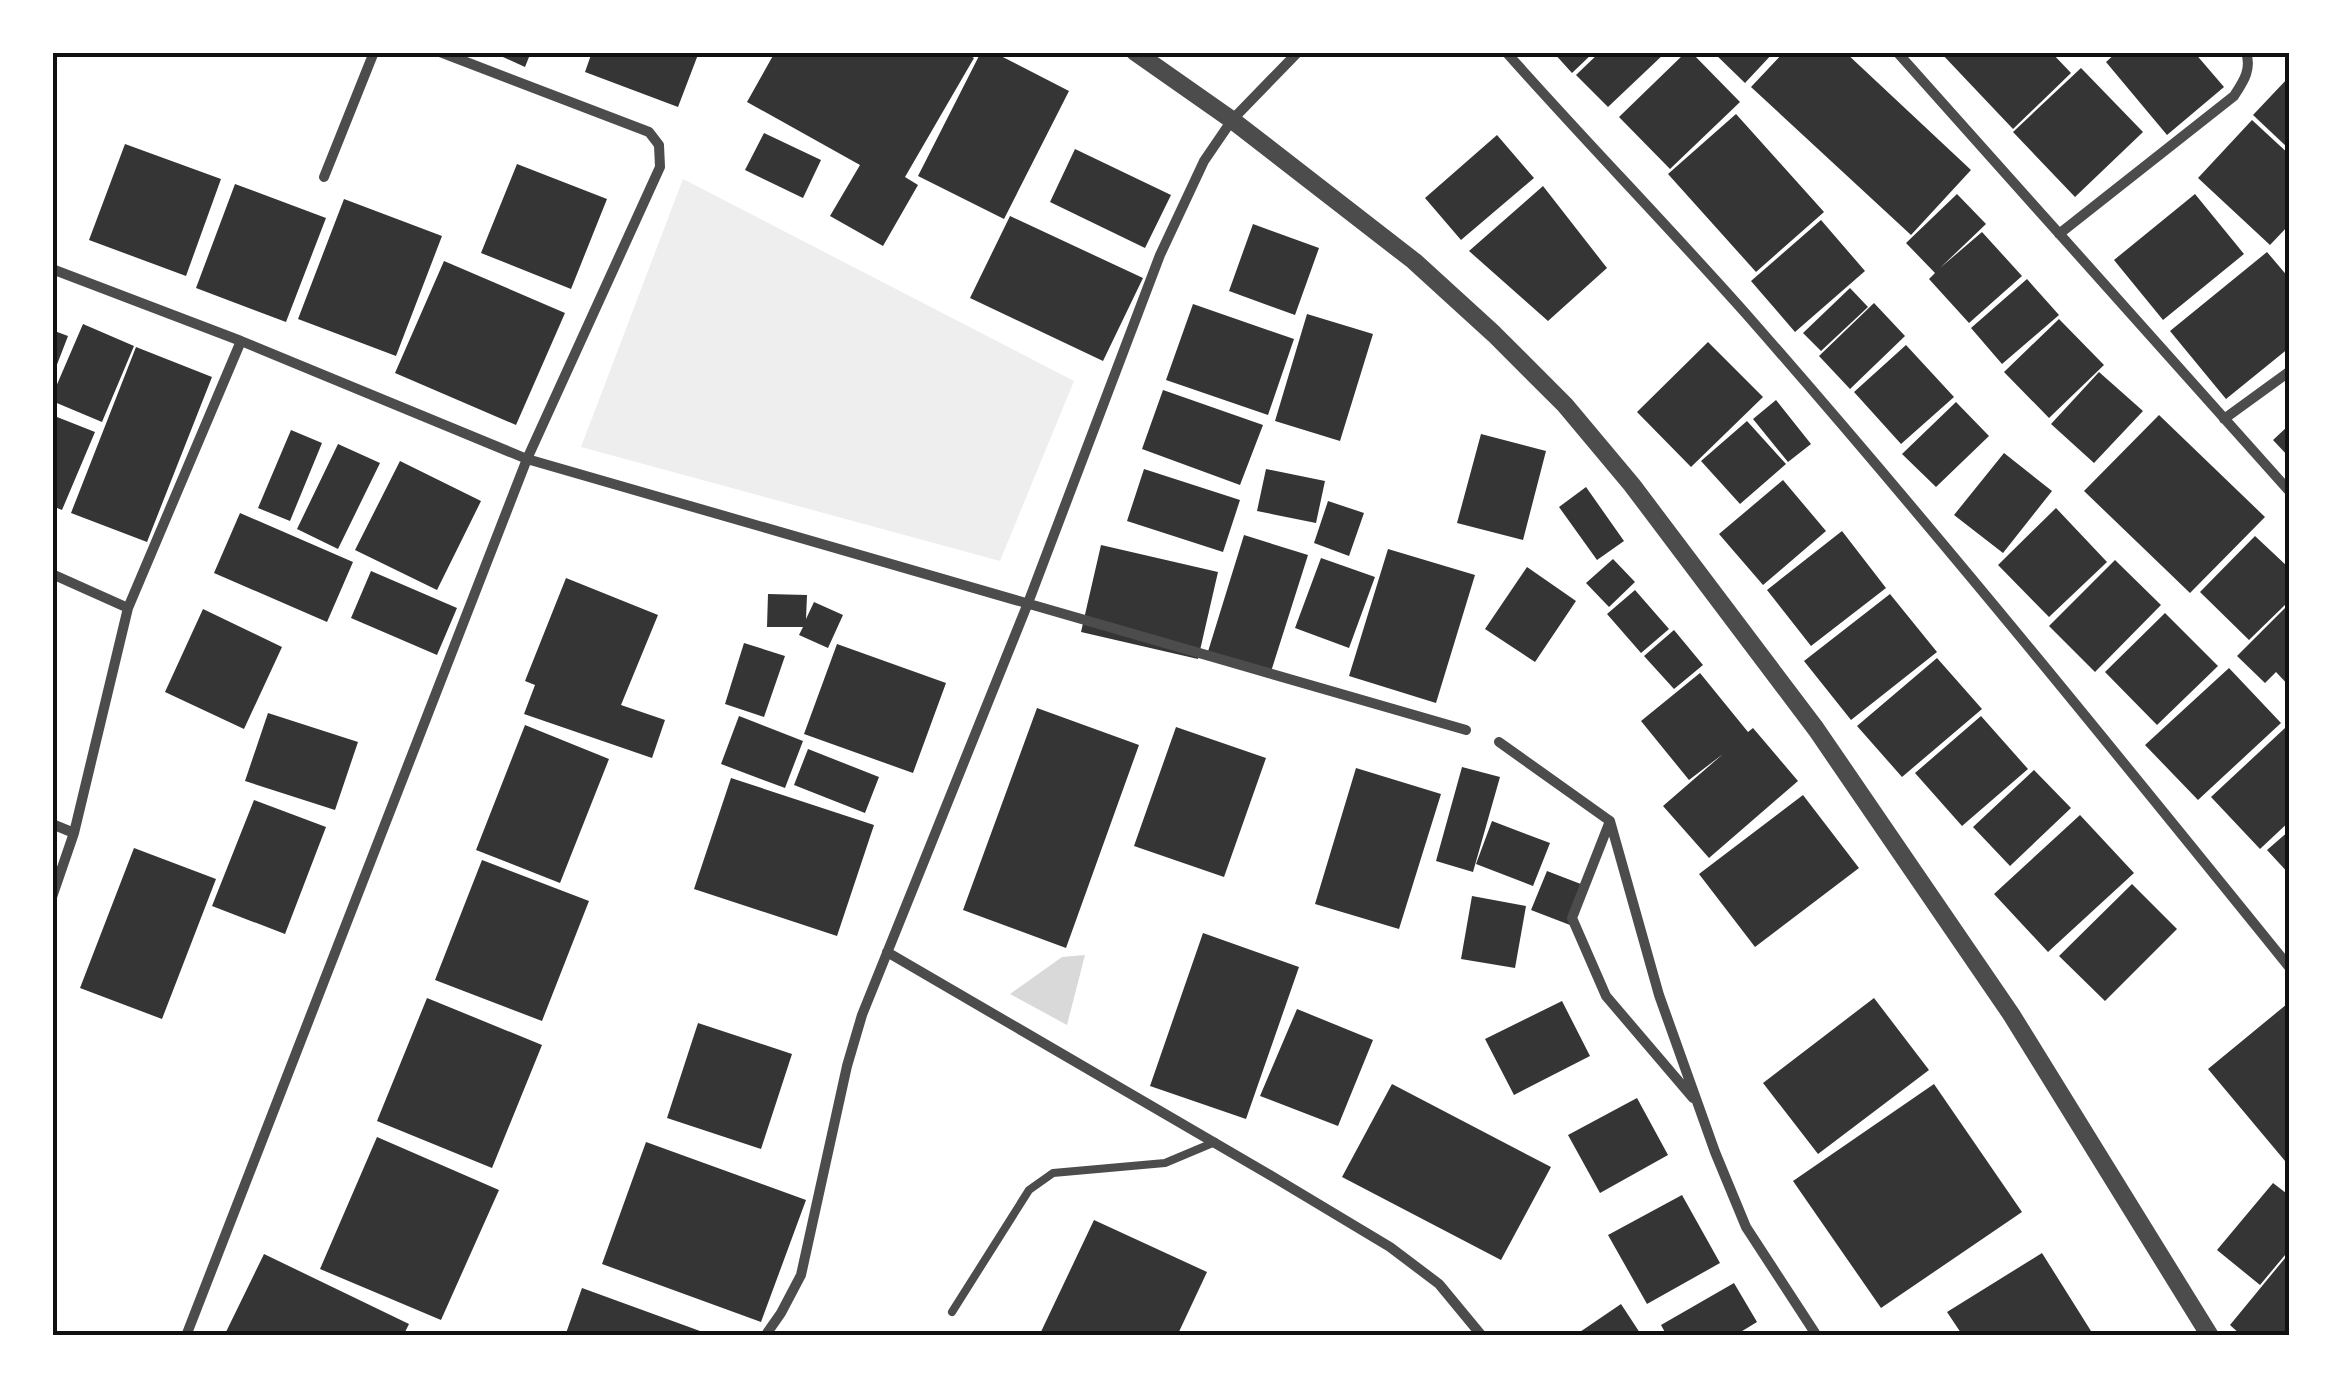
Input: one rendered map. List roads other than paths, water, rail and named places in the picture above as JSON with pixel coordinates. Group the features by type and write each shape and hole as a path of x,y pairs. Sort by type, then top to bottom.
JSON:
{"street":[{"path":"324,177 374,52"},
{"path":"186,1336 526,459 660,167 658,146 649,132 440,52"},
{"path":"1135,52 1232,120 1414,262 1564,404 1632,485 1816,729 2011,1014 2210,1336"},
{"path":"765,1336 801,1275 862,1015 1028,603 1160,255 1204,161 1232,120 1298,52"},
{"path":"1506,52 1744,312 1917,512 2290,968"},
{"path":"1897,52 2290,492"},
{"path":"2059,234 2234,96 2247,76 2246,52"},
{"path":"52,268 526,459 1466,730"},
{"path":"52,897 74,832 128,608 240,341"},
{"path":"2224,419 2290,371"},
{"path":"52,574 128,608"},
{"path":"1499,742 1610,821 1658,995 1715,1152 1746,1226 1817,1336"},
{"path":"1610,821 1572,918 1606,996 1697,1102"},
{"path":"52,824 74,832"},
{"path":"887,952 1390,1247 1438,1284 1482,1336"}],"lane":[{"path":"952,1312 1029,1190 1052,1173 1165,1164 1214,1142"}]}
